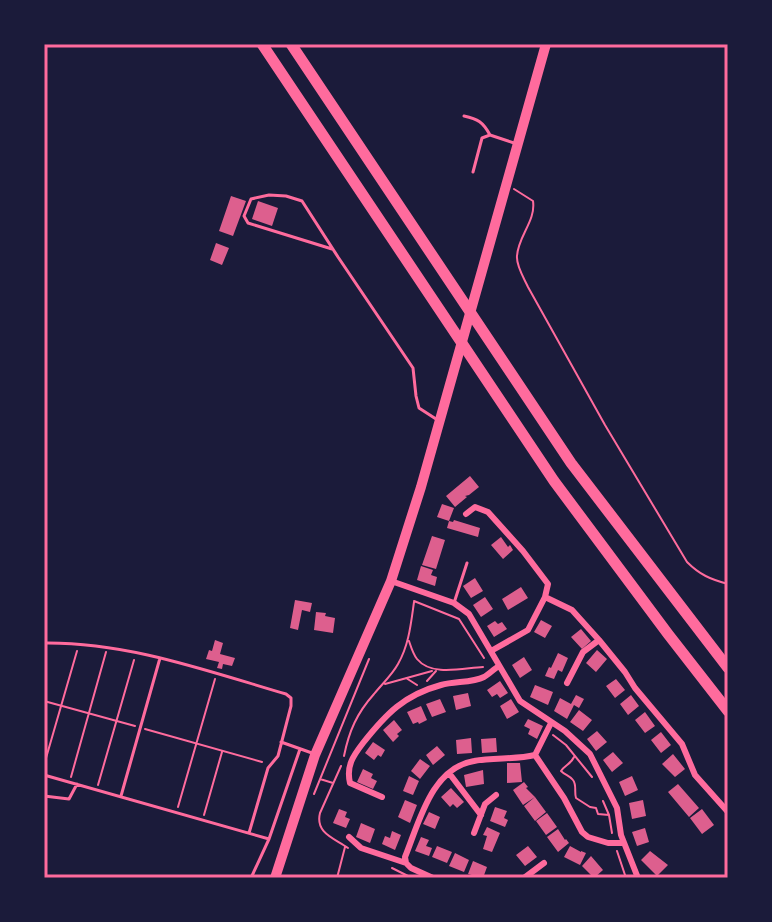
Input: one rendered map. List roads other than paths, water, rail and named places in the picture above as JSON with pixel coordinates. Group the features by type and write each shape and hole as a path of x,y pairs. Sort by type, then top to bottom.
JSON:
{"highway":[{"path":"262,44 554,481 728,711"},
{"path":"291,44 571,463 728,668"},
{"path":"275,878 315,755 391,581 421,487 546,44"}],"street":[{"path":"466,514 475,507 488,512 548,584 545,597 528,630 491,651"},
{"path":"391,581 454,603 469,614 520,701 565,731 590,754 617,808 623,843 638,878"},
{"path":"545,597 572,610 599,640 682,744 695,775 728,812"},
{"path":"567,683 583,652 599,640"},
{"path":"382,797 350,783 348,772 352,758 384,717 425,690 482,678 499,666"},
{"path":"535,755 551,723"},
{"path":"535,755 582,832 588,837 623,843"},
{"path":"406,863 405,857 431,794 441,779 471,761 535,755"},
{"path":"449,773 481,815"},
{"path":"474,833 485,804 496,795"},
{"path":"349,837 361,848 406,863 433,878"},
{"path":"524,878 544,863"}],"lane":[{"path":"464,116 480,120 490,135"},
{"path":"473,172 482,138 490,135 517,144"},
{"path":"332,249 248,223 244,216 251,199 269,195 302,201 413,368 419,408 439,421"},
{"path":"454,603 467,563"},
{"path":"44,643 136,652 286,694 291,698 278,756 268,768 249,833"},
{"path":"121,797 160,658"},
{"path":"281,742 315,755"},
{"path":"251,878 269,839 300,749"},
{"path":"44,775 269,839"},
{"path":"44,796 69,799 77,784"}]}
